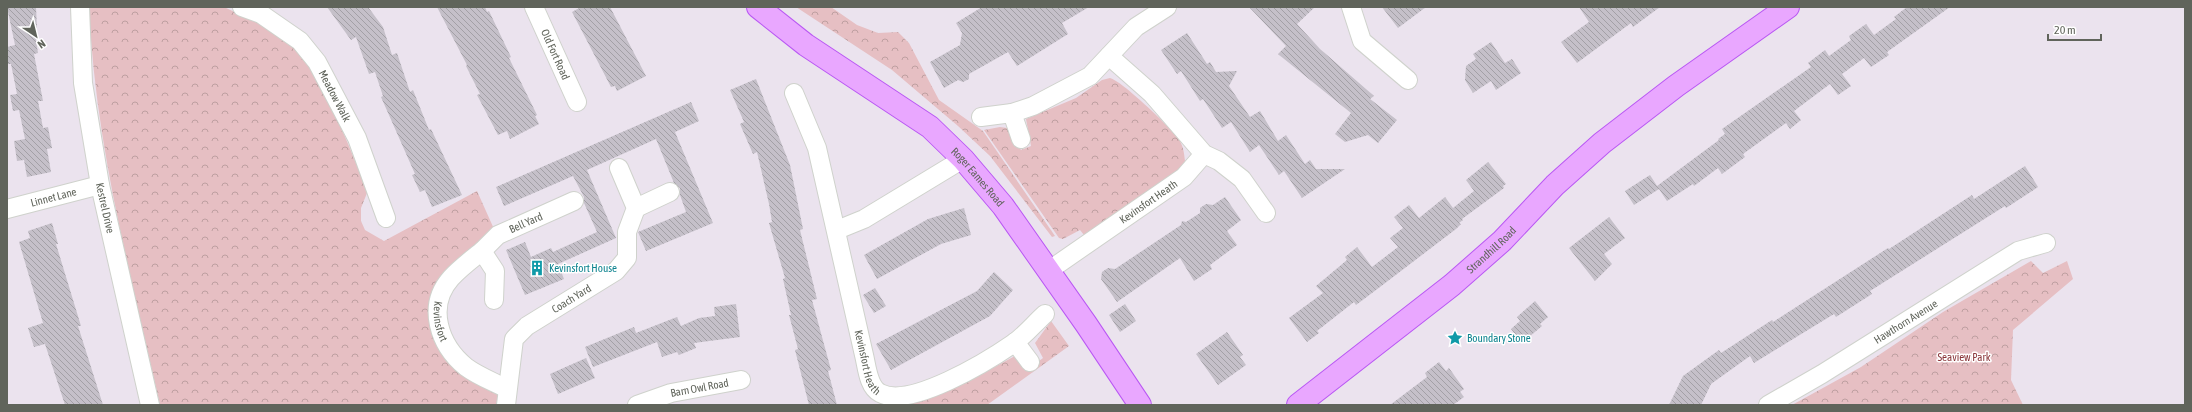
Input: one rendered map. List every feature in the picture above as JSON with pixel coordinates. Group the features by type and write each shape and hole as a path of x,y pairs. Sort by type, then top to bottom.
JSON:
{"main road":[{"name":"Roger Eames Road","path":"758,7 806,45 930,127 963,159 1003,206 1086,324 1140,405"},
{"name":"Strandhill Road","path":"1298,405 1452,285 1502,241 1555,185 1602,143 1676,86 1788,7"}],"street":[{"name":"Kestrel Drive","path":"80,7 83,82 100,185 150,405"},
{"name":"Meadow Walk","path":"242,7 261,14 300,41 317,62 357,138 386,218"},
{"name":"Old Fort Road","path":"534,7 577,102"},
{"path":"981,117 1012,114 1058,94 1090,76 1136,27 1167,7"},
{"path":"1352,7 1362,41 1408,80"},
{"path":"1109,56 1152,94 1204,154 1219,161 1242,179 1266,212"},
{"name":"Kevinsfort Heath","path":"794,93 817,148 837,230 871,384 880,393 895,398 913,395 958,376 1015,342 1045,314"},
{"path":"1012,114 1021,139"},
{"name":"Kevinsfort Heath","path":"1048,271 1184,177 1204,154"},
{"path":"837,230 864,219 963,159"},
{"path":"619,168 636,208 670,192"},
{"name":"Linnet Lane","path":"7,209 100,185"},
{"name":"Bell Yard","path":"482,251 498,236 574,201"},
{"name":"Coach Yard","path":"506,397 514,340 527,326 616,271 627,258 627,232 636,208"},
{"name":"Hawthorn Avenue","path":"1768,405 1835,366 2018,251 2046,243"},
{"path":"482,251 495,271 494,300"},
{"name":"Kevinsfort","path":"482,251 451,278 441,296 437,320 441,336 458,358 467,368 506,397"},
{"path":"1015,342 1030,362"},
{"name":"Barn Owl Road","path":"637,405 672,393 741,380"}],"green space":[{"path":"89,7 224,7 271,29 295,44 313,72 338,120 364,182 367,193 361,208 361,221 365,230 384,241 477,191 494,229 451,268 433,332 494,388 498,395 496,405 160,405 126,257 106,158 98,108"},
{"path":"796,7 831,7 857,25 878,33 898,32 909,43 939,100 983,131 1055,236 1052,237 990,156 958,126 892,70"},
{"path":"1110,78 1134,95 1173,132 1181,143 1185,161 1180,170 1084,235 1080,230 1063,239 1059,238 984,130 1000,127 1007,128 1021,150 1031,146 1026,119 1076,98 1102,80"},
{"name":"Seaview Park","path":"2031,261 2043,273 2067,261 2073,279 2013,330 2011,380 2023,405 1792,405 1861,367 1943,312"},
{"path":"1051,321 1069,346 987,405 892,405 925,398 963,384 1015,356 1031,367 1043,358 1035,343"}],"building":[{"path":"7,7 36,7 37,28 34,28 38,53 34,54 43,101 38,101 43,128 48,127 52,148 47,149 51,172 27,177 24,160 17,161 14,141 25,139 19,110 13,111 10,95 17,94 11,64 7,64 7,47 15,45"},
{"path":"327,7 368,7 383,27 392,55 397,53 410,92 413,90 429,130 431,129 462,195 432,207 425,190 420,192 412,175 415,174 381,97 383,96 375,72 369,74 356,37 351,40"},
{"path":"437,7 485,7 487,12 489,11 511,57 509,58 537,115 535,116 539,124 510,139 507,131 498,135 477,95 480,94 466,66 467,65"},
{"path":"581,7 610,7 646,76 617,91 615,86 611,87 572,12"},
{"path":"982,7 1089,7 1062,23 1068,34 1017,66 1008,52 969,74 969,79 963,82 958,80 944,88 930,62 960,45 962,33 956,23"},
{"path":"1249,7 1315,7 1297,24 1320,49 1374,96 1370,99 1397,120 1378,143 1368,135 1345,142 1335,134 1351,113 1278,54 1286,46"},
{"path":"1382,7 1426,7 1398,28"},
{"path":"1579,7 1660,7 1633,27 1631,23 1577,63 1561,42 1589,22"},
{"path":"1907,7 1950,7 1887,52 1889,55 1871,67 1864,58 1842,74 1851,86 1838,95 1830,84 1794,111 1801,120 1790,129 1786,123 1743,154 1745,157 1722,174 1718,168 1694,186 1693,184 1667,201 1657,186 1719,140 1718,139 1725,134 1722,129 1811,67 1808,63 1825,50 1829,56 1851,40 1849,36 1866,24 1874,35 1896,19 1894,17"},
{"path":"1187,33 1207,64 1210,62 1216,72 1237,71 1229,86 1250,117 1260,111 1278,141 1286,135 1305,164 1310,160 1316,169 1345,169 1302,198 1284,171 1279,175 1259,145 1250,152 1231,122 1222,128 1203,99 1200,101 1181,71 1177,74 1161,50"},
{"path":"1491,42 1505,63 1512,59 1521,73 1496,90 1491,81 1473,93 1465,80 1466,66 1476,59 1473,54"},
{"path":"756,79 790,165 803,229 800,230 817,299 812,300 831,370 828,371 837,405 809,405 795,350 798,349 789,315 791,315 783,279 785,278 769,223 772,222 769,204 757,152 753,154 740,124 744,122 730,90"},
{"path":"691,102 699,121 675,132 713,223 646,251 638,232 686,212 680,195 680,188 674,183 656,139 587,170 616,238 558,264 564,279 525,295 506,250 525,242 531,257 551,248 553,252 597,232 584,203 584,197 573,176 504,206 496,187"},
{"path":"1488,162 1506,184 1503,186 1504,188 1462,219 1463,220 1459,223 1461,224 1456,229 1356,305 1354,302 1317,331 1319,333 1307,342 1289,318 1323,293 1316,286 1347,260 1345,257 1357,247 1372,267 1398,247 1390,238 1403,228 1394,217 1409,205 1419,218 1445,197 1453,208 1474,191 1466,180"},
{"path":"2025,166 2038,187 2006,208 2005,206 1870,291 1872,294 1836,317 1834,314 1754,363 1750,356 1711,384 1701,405 1669,405 1683,376 1719,350 1721,353 1772,320 1773,322 1972,195 1974,199"},
{"path":"1650,175 1659,189 1634,205 1625,191"},
{"path":"1225,197 1241,220 1227,231 1237,245 1210,265 1212,269 1194,281 1180,258 1117,302 1101,279 1102,272 1108,268 1115,269 1181,225 1182,221 1186,222 1200,213 1200,208 1206,204 1213,205"},
{"path":"964,208 971,235 941,244 877,279 864,255 928,219"},
{"path":"1609,217 1625,238 1604,254 1612,264 1595,281 1569,248"},
{"path":"52,223 58,244 56,244 81,326 78,326 103,405 65,405 45,344 34,347 28,328 43,323 19,242 30,238 28,231"},
{"path":"994,272 1013,290 990,316 891,370 876,344 977,291"},
{"path":"875,288 886,306 874,313 863,295"},
{"path":"1535,301 1548,317 1540,324 1542,326 1522,343 1511,329 1520,321 1517,317"},
{"path":"736,304 740,337 694,343 696,348 679,355 677,352 662,357 657,342 593,367 585,347 634,327 636,333 677,317 681,326 699,318 715,316 714,307"},
{"path":"1125,304 1136,321 1120,332 1109,315"},
{"path":"1227,332 1243,355 1240,357 1246,365 1218,385 1196,354"},
{"path":"586,358 595,378 558,394 550,374"},
{"path":"1439,362 1446,371 1449,368 1464,389 1460,392 1464,397 1453,405 1390,405 1427,377 1425,373"}],"place":[{"name":"Kevinsfort House","path":"537,268"},
{"name":"Boundary Stone","path":"1455,338"}]}
